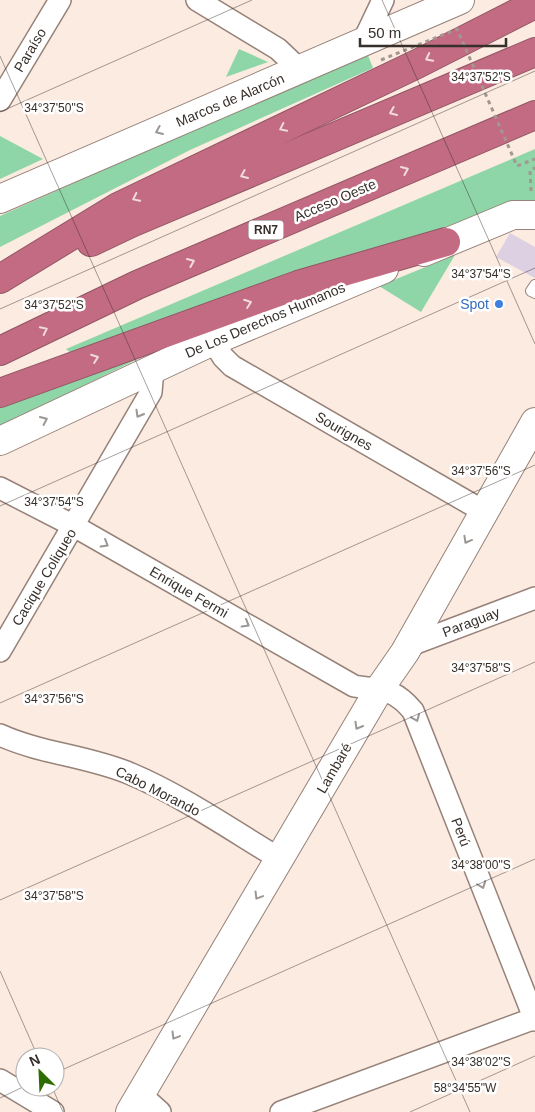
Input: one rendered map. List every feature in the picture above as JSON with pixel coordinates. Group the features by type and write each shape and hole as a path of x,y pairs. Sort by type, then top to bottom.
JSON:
{"highway":[{"path":"0,278 118,207 417,64 535,4"},
{"path":"0,286 131,223 535,52"},
{"name":"Acceso Oeste","path":"0,351 138,285 535,115"},
{"path":"0,393 298,285 446,242"}],"street":[{"name":"Paraíso","path":"0,100 60,0"},
{"path":"197,0 278,49 300,70"},
{"path":"372,51 383,0"},
{"name":"Marcos de Alarcón","path":"0,199 300,70 372,51 460,0"},
{"name":"De Los Derechos Humanos","path":"0,441 213,341 446,242 513,215 535,215"},
{"name":"Sourignes","path":"213,341 223,357 232,366 483,511"},
{"name":"Cacique Coliqueo","path":"0,651 151,392 154,382 153,369"},
{"name":"Lambaré","path":"143,1106 280,859 380,688 408,646 535,422"},
{"name":"Enrique Fermi","path":"0,488 74,526 354,686 380,688"},
{"name":"Paraguay","path":"408,646 535,598"},
{"name":"Perú","path":"380,688 402,698 413,711 535,1019"},
{"name":"Cabo Morando","path":"0,735 16,742 76,756 132,774 280,859"},
{"path":"281,1112 535,1019"},
{"path":"0,1080 53,1112"}],"lane":[{"path":"535,285 532,291 535,293"}],"path":[{"path":"372,51 457,28 517,166 535,159"}],"green space":[{"path":"239,49 268,62 226,77"},
{"path":"367,53 373,68 190,150 0,247 0,216"},
{"path":"0,136 43,159 0,179"},
{"path":"535,149 535,208 504,207 72,354 66,349"},
{"path":"455,255 421,312 379,286"},
{"path":"162,347 0,427 0,403"}],"building":[{"path":"510,233 535,247 535,278 496,257"}],"place":[{"name":"Spot","path":"499,304"}]}
